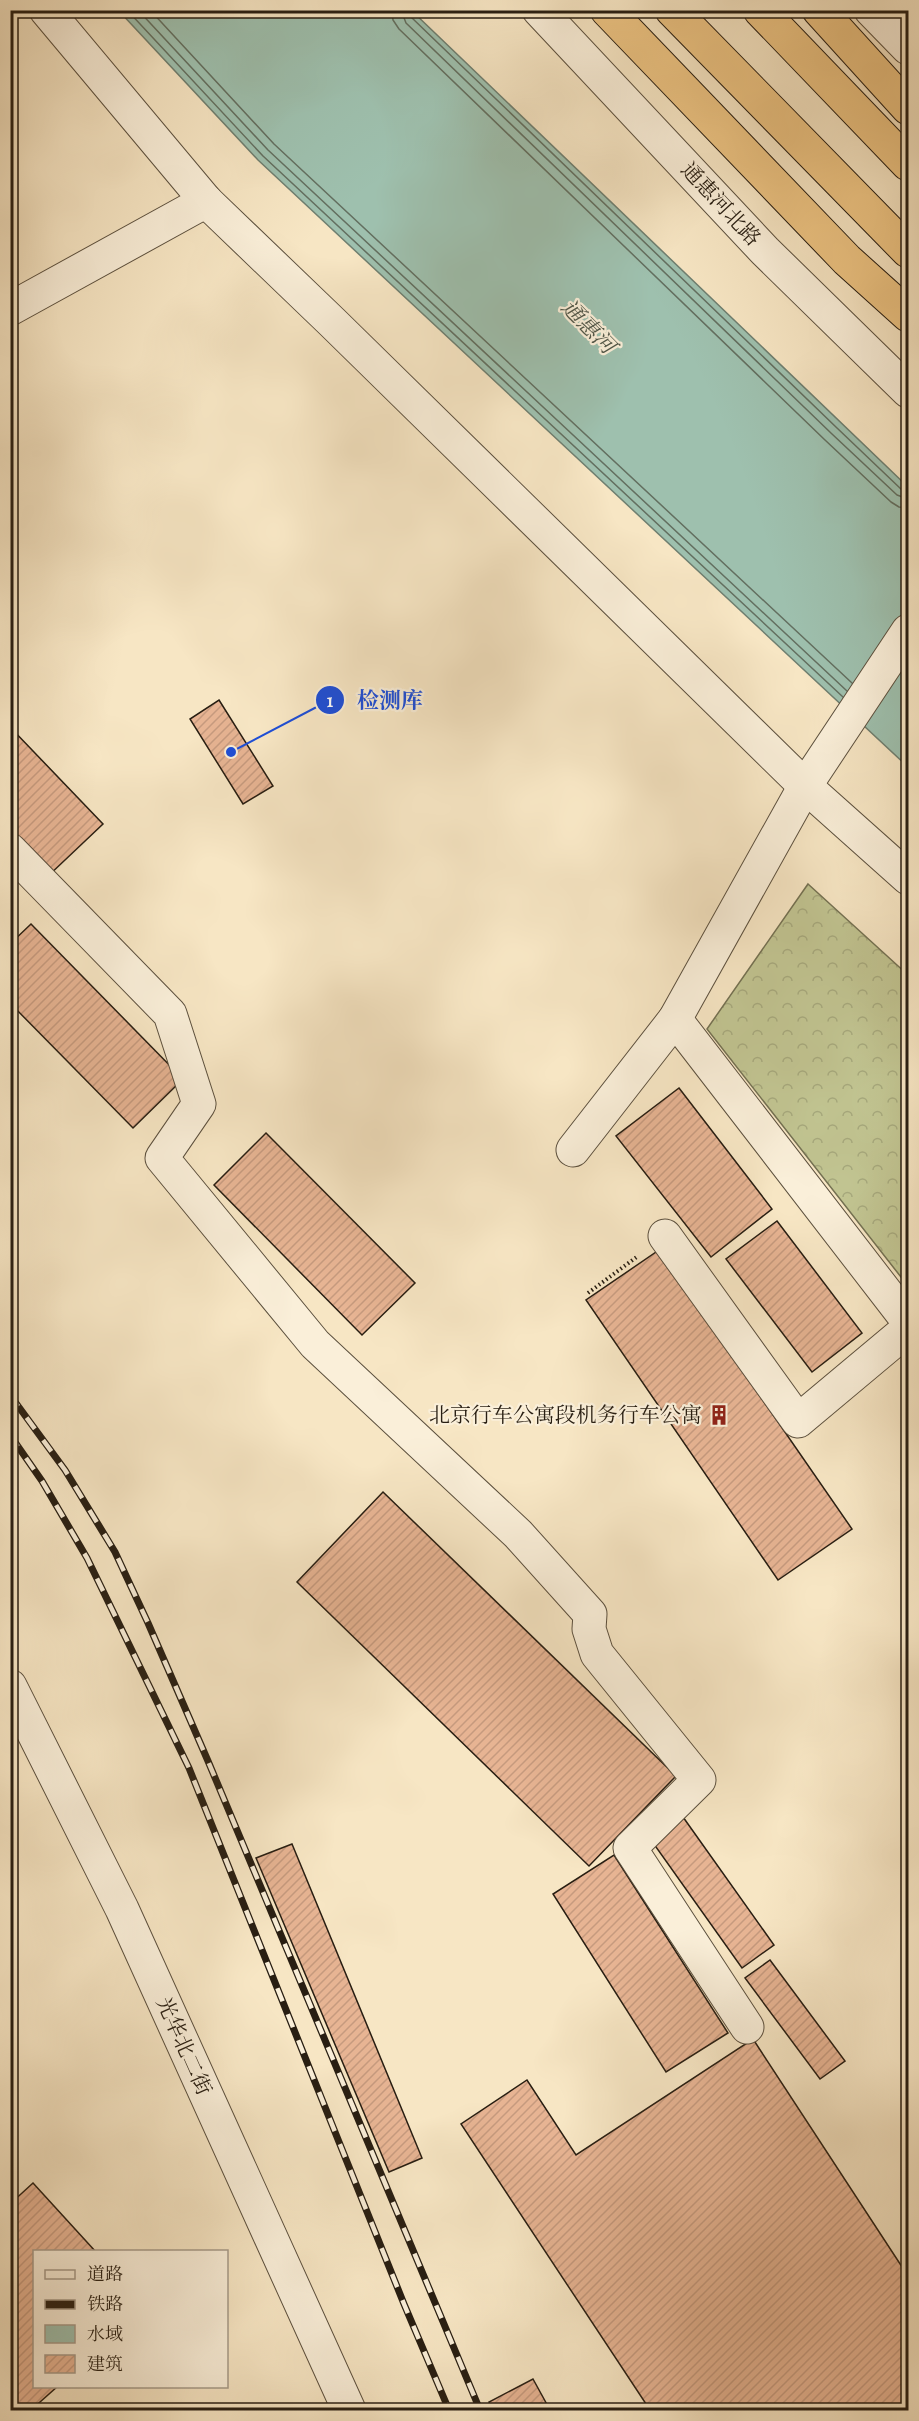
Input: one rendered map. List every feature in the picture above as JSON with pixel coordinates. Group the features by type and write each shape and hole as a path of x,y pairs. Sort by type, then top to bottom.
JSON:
{"highway":[{"path":"608,10 847,260 909,315"},
{"path":"672,10 909,251"},
{"path":"760,10 909,164"},
{"path":"819,10 909,108"}],"street":[{"path":"46,10 206,201 805,786 909,878"},
{"name":"通惠河北路","path":"539,10 765,251 909,391"},
{"path":"872,10 909,48"},
{"path":"10,309 206,201"},
{"path":"573,1150 675,1019 805,786 909,631"},
{"path":"10,850 170,1014 199,1104 162,1158 315,1344 518,1534 590,1614 589,1629 597,1654 699,1780 630,1848 747,2028"},
{"path":"675,1019 909,1321"},
{"path":"665,1236 798,1421 909,1329"},
{"name":"光华北二街","path":"10,1686 122,1909 349,2410"}],"path":[{"path":"588,1293 665,1236"}],"green space":[{"path":"808,884 908,975 908,1286 707,1029"}],"water":[{"name":"通惠河","path":"119,11 412,11 908,487 908,767 258,160"}],"building":[{"path":"219,700 273,786 243,804 190,719"},
{"path":"10,727 103,824 46,878 10,840"},
{"path":"31,924 183,1079 133,1128 10,1003 10,944"},
{"path":"679,1088 772,1209 711,1257 616,1136"},
{"path":"266,1133 415,1283 362,1335 214,1185"},
{"path":"777,1221 862,1333 812,1372 726,1259"},
{"name":"北京行车公寓段机务行车公寓","path":"659,1250 852,1529 778,1580 586,1300"},
{"path":"383,1492 676,1776 589,1866 297,1582"},
{"path":"683,1817 774,1945 742,1968 651,1840"},
{"path":"292,1844 422,2158 389,2172 256,1858"},
{"path":"614,1855 728,2033 666,2072 553,1894"},
{"path":"770,1960 845,2061 820,2079 745,1978"},
{"path":"753,2039 908,2276 908,2410 650,2410 461,2124 527,2080 576,2155"},
{"path":"33,2183 94,2250 33,2250 33,2388 56,2388 31,2410 10,2410 10,2204"},
{"path":"533,2379 550,2410 493,2410 489,2402"}],"railway":[{"path":"10,1395 65,1470 115,1552 148,1623 480,2410"},
{"path":"10,1435 42,1481 87,1558 189,1768 404,2304 449,2410"}],"place":[{"name":"检测库","path":"231,752"},
{"name":"北京行车公寓段机务行车公寓","path":"719,1415"}]}
